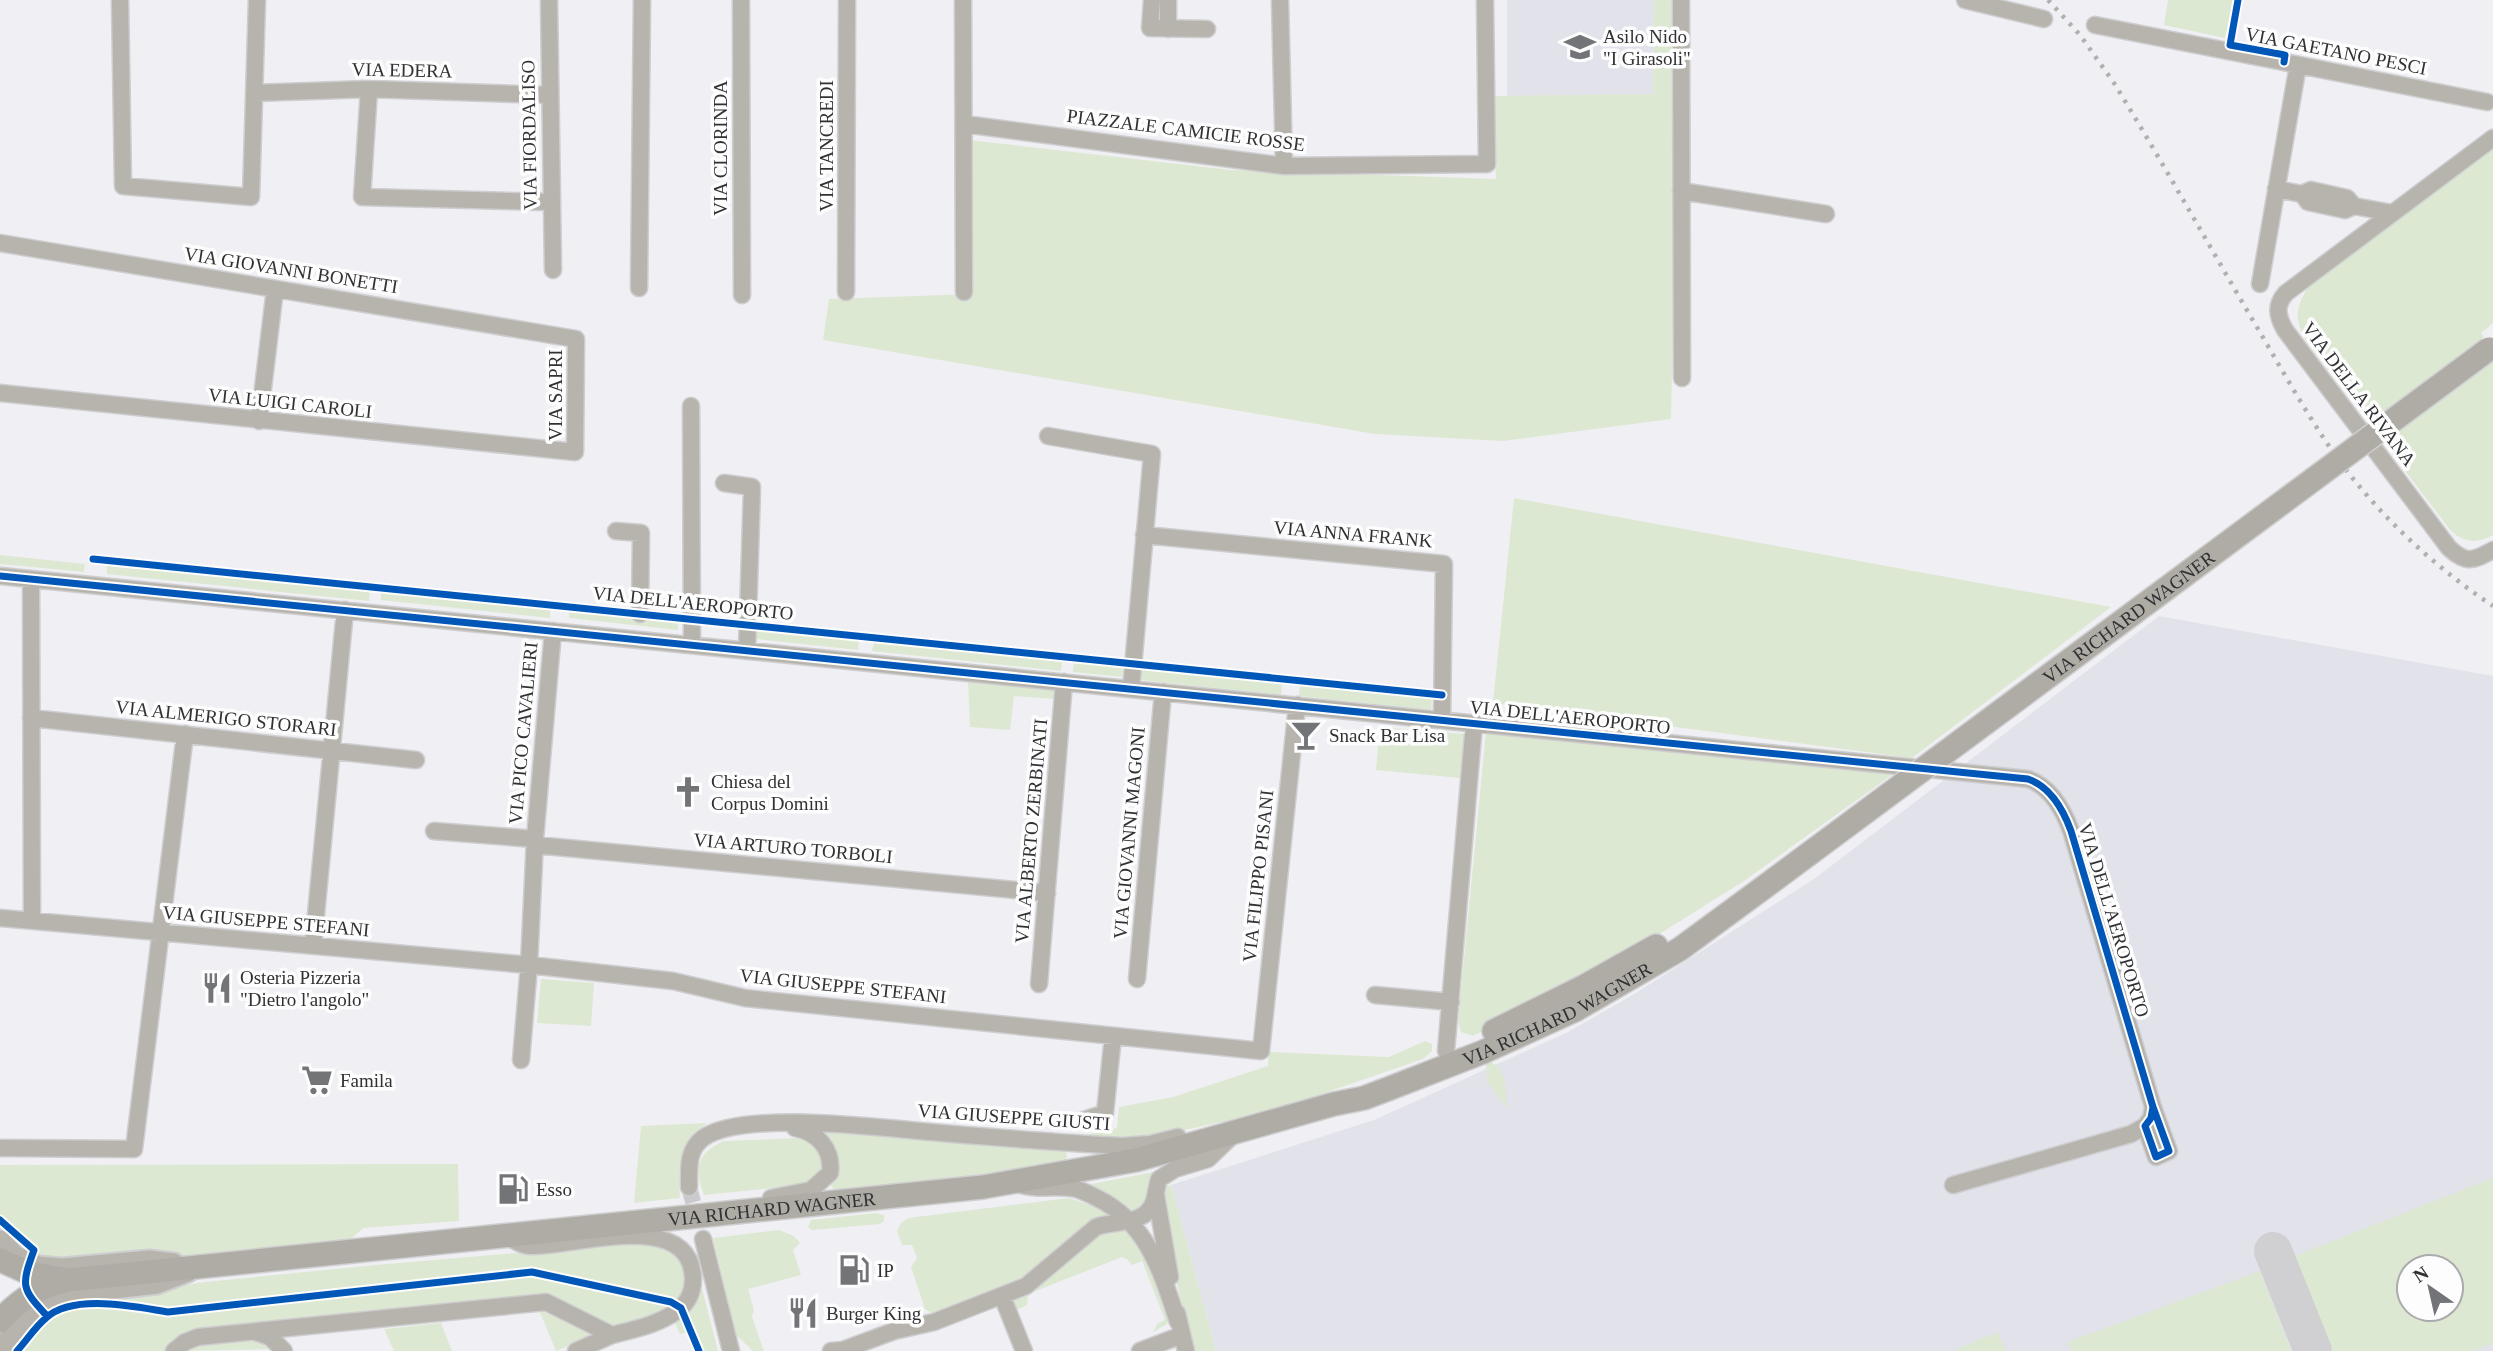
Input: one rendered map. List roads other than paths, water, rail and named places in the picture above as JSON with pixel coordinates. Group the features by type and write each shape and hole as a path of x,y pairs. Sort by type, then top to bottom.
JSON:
{"main road":[{"name":"VIA RICHARD WAGNER","path":"0,1321 33,1292 69,1280 1011,1182 1136,1160 1364,1098 1405,1083 1575,1010 1680,949 2492,346"},
{"name":"VIA RICHARD WAGNER","path":"1334,1104 1364,1087 1583,988 1763,888"},
{"name":"VIA RICHARD WAGNER","path":"0,1260 29,1273 69,1280"}],"street":[{"path":"120,0 122,186 251,197 257,0"},
{"name":"VIA FIORDALISO","path":"549,0 553,270"},
{"path":"639,288 642,0"},
{"name":"VIA CLORINDA","path":"741,0 742,295"},
{"name":"VIA TANCREDI","path":"846,292 847,0"},
{"path":"964,0 964,292"},
{"path":"1152,0 1150,28 1207,29"},
{"path":"1168,0 1168,29"},
{"path":"1280,0 1284,166"},
{"name":"PIAZZALE CAMICIE ROSSE","path":"964,124 1284,166 1488,164 1485,0"},
{"path":"1681,0 1682,378"},
{"path":"1965,0 2044,19"},
{"name":"VIA GAETANO PESCI","path":"2095,25 2487,102"},
{"path":"2260,284 2298,65"},
{"path":"369,89 362,197 550,202"},
{"name":"VIA EDERA","path":"254,93 369,89 549,95"},
{"name":"VIA DELLA RIVANA","path":"2493,138 2286,292 2279,303 2278,316 2285,330 2449,548 2464,560 2493,550"},
{"path":"2276,189 2302,194 2311,190 2347,198 2354,206 2392,214"},
{"path":"1681,191 1826,214"},
{"name":"VIA GIOVANNI BONETTI","path":"0,243 576,339"},
{"path":"259,421 275,289"},
{"name":"VIA SAPRI","path":"575,452 576,339"},
{"name":"VIA LUIGI CAROLI","path":"0,393 575,452"},
{"path":"691,406 692,645"},
{"path":"1048,436 1152,454 1131,689"},
{"name":"VIA DELL'AEROPORTO","path":"724,483 752,487 747,650"},
{"path":"616,531 641,533 640,614"},
{"name":"VIA ANNA FRANK","path":"1144,535 1444,564 1442,720"},
{"name":"VIA DELL'AEROPORTO","path":"0,576 1999,775 2038,782 2057,802 2071,831 2153,1107 2169,1151 2156,1157 2146,1126"},
{"path":"30,579 32,921"},
{"path":"313,946 345,610"},
{"name":"VIA PICO CAVALIERI","path":"529,965 535,842 553,631"},
{"name":"VIA ALBERTO ZERBINATI","path":"1039,984 1064,682"},
{"name":"VIA GIOVANNI MAGONI","path":"1137,979 1163,692"},
{"name":"VIA FILIPPO PISANI","path":"1261,1051 1297,705"},
{"name":"VIA ALMERIGO STORARI","path":"31,718 416,760"},
{"name":"VIA DELL'AEROPORTO","path":"1446,1051 1474,723"},
{"path":"0,1148 134,1149 185,734"},
{"name":"VIA PICO CAVALIERI","path":"434,831 535,842"},
{"name":"VIA ARTURO TORBOLI","path":"535,842 1047,893"},
{"name":"VIA GIUSEPPE STEFANI","path":"0,918 529,965 673,981 744,998 1261,1051"},
{"path":"521,1060 529,965"},
{"path":"1375,995 1451,1002"},
{"path":"1084,1120 1105,1113 1113,1036"},
{"path":"1953,1185 2131,1133 2146,1126 2153,1107"},
{"name":"VIA GIUSEPPE GIUSTI","path":"689,1187 690,1155 696,1144 705,1136 737,1125 809,1123 1123,1146 1150,1144 1210,1129 1243,1131"},
{"name":"VIA GIUSEPPE GIUSTI","path":"713,1214 735,1201 780,1197 811,1190 830,1174 830,1158 819,1138 802,1129 772,1124"},
{"path":"831,1351 843,1351 894,1331 934,1322 1026,1286 1096,1227 1130,1221 1150,1209 1159,1179 1166,1173 1208,1159 1243,1131"},
{"path":"1011,1182 1034,1189 1072,1188 1109,1204 1130,1221 1150,1247 1182,1336"},
{"path":"1155,1190 1182,1336"},
{"path":"505,1236 526,1247 653,1236 678,1246 690,1262 691,1293 687,1302 668,1317 652,1325 612,1335 576,1351"},
{"path":"703,1239 731,1346"},
{"name":"VIA RICHARD WAGNER","path":"0,1240 23,1260 46,1267 149,1260 200,1267"},
{"path":"0,1349 34,1309 50,1299 70,1294 157,1284 200,1267"},
{"path":"1002,1296 1024,1351"},
{"path":"174,1351 185,1342 198,1337 546,1302 612,1335"},
{"path":"253,1331 270,1337 284,1351"},
{"path":"1140,1351 1182,1336"}],"tunnel":[{"path":"689,1187 703,1239"}],"railway":[{"path":"2048,0 2080,35 2114,83 2289,383 2333,452 2386,517 2448,573 2493,606"}],"place":[{"name":"Asilo Nido \"I Girasoli\"","path":"1580,47"},
{"name":"Snack Bar Lisa","path":"1306,735"},
{"name":"Chiesa del Corpus Domini","path":"688,792"},
{"name":"Osteria Pizzeria \"Dietro l'angolo\"","path":"217,988"},
{"name":"Famila","path":"317,1080"},
{"name":"Esso","path":"513,1189"},
{"name":"IP","path":"854,1270"},
{"name":"Burger King","path":"803,1313"}]}
